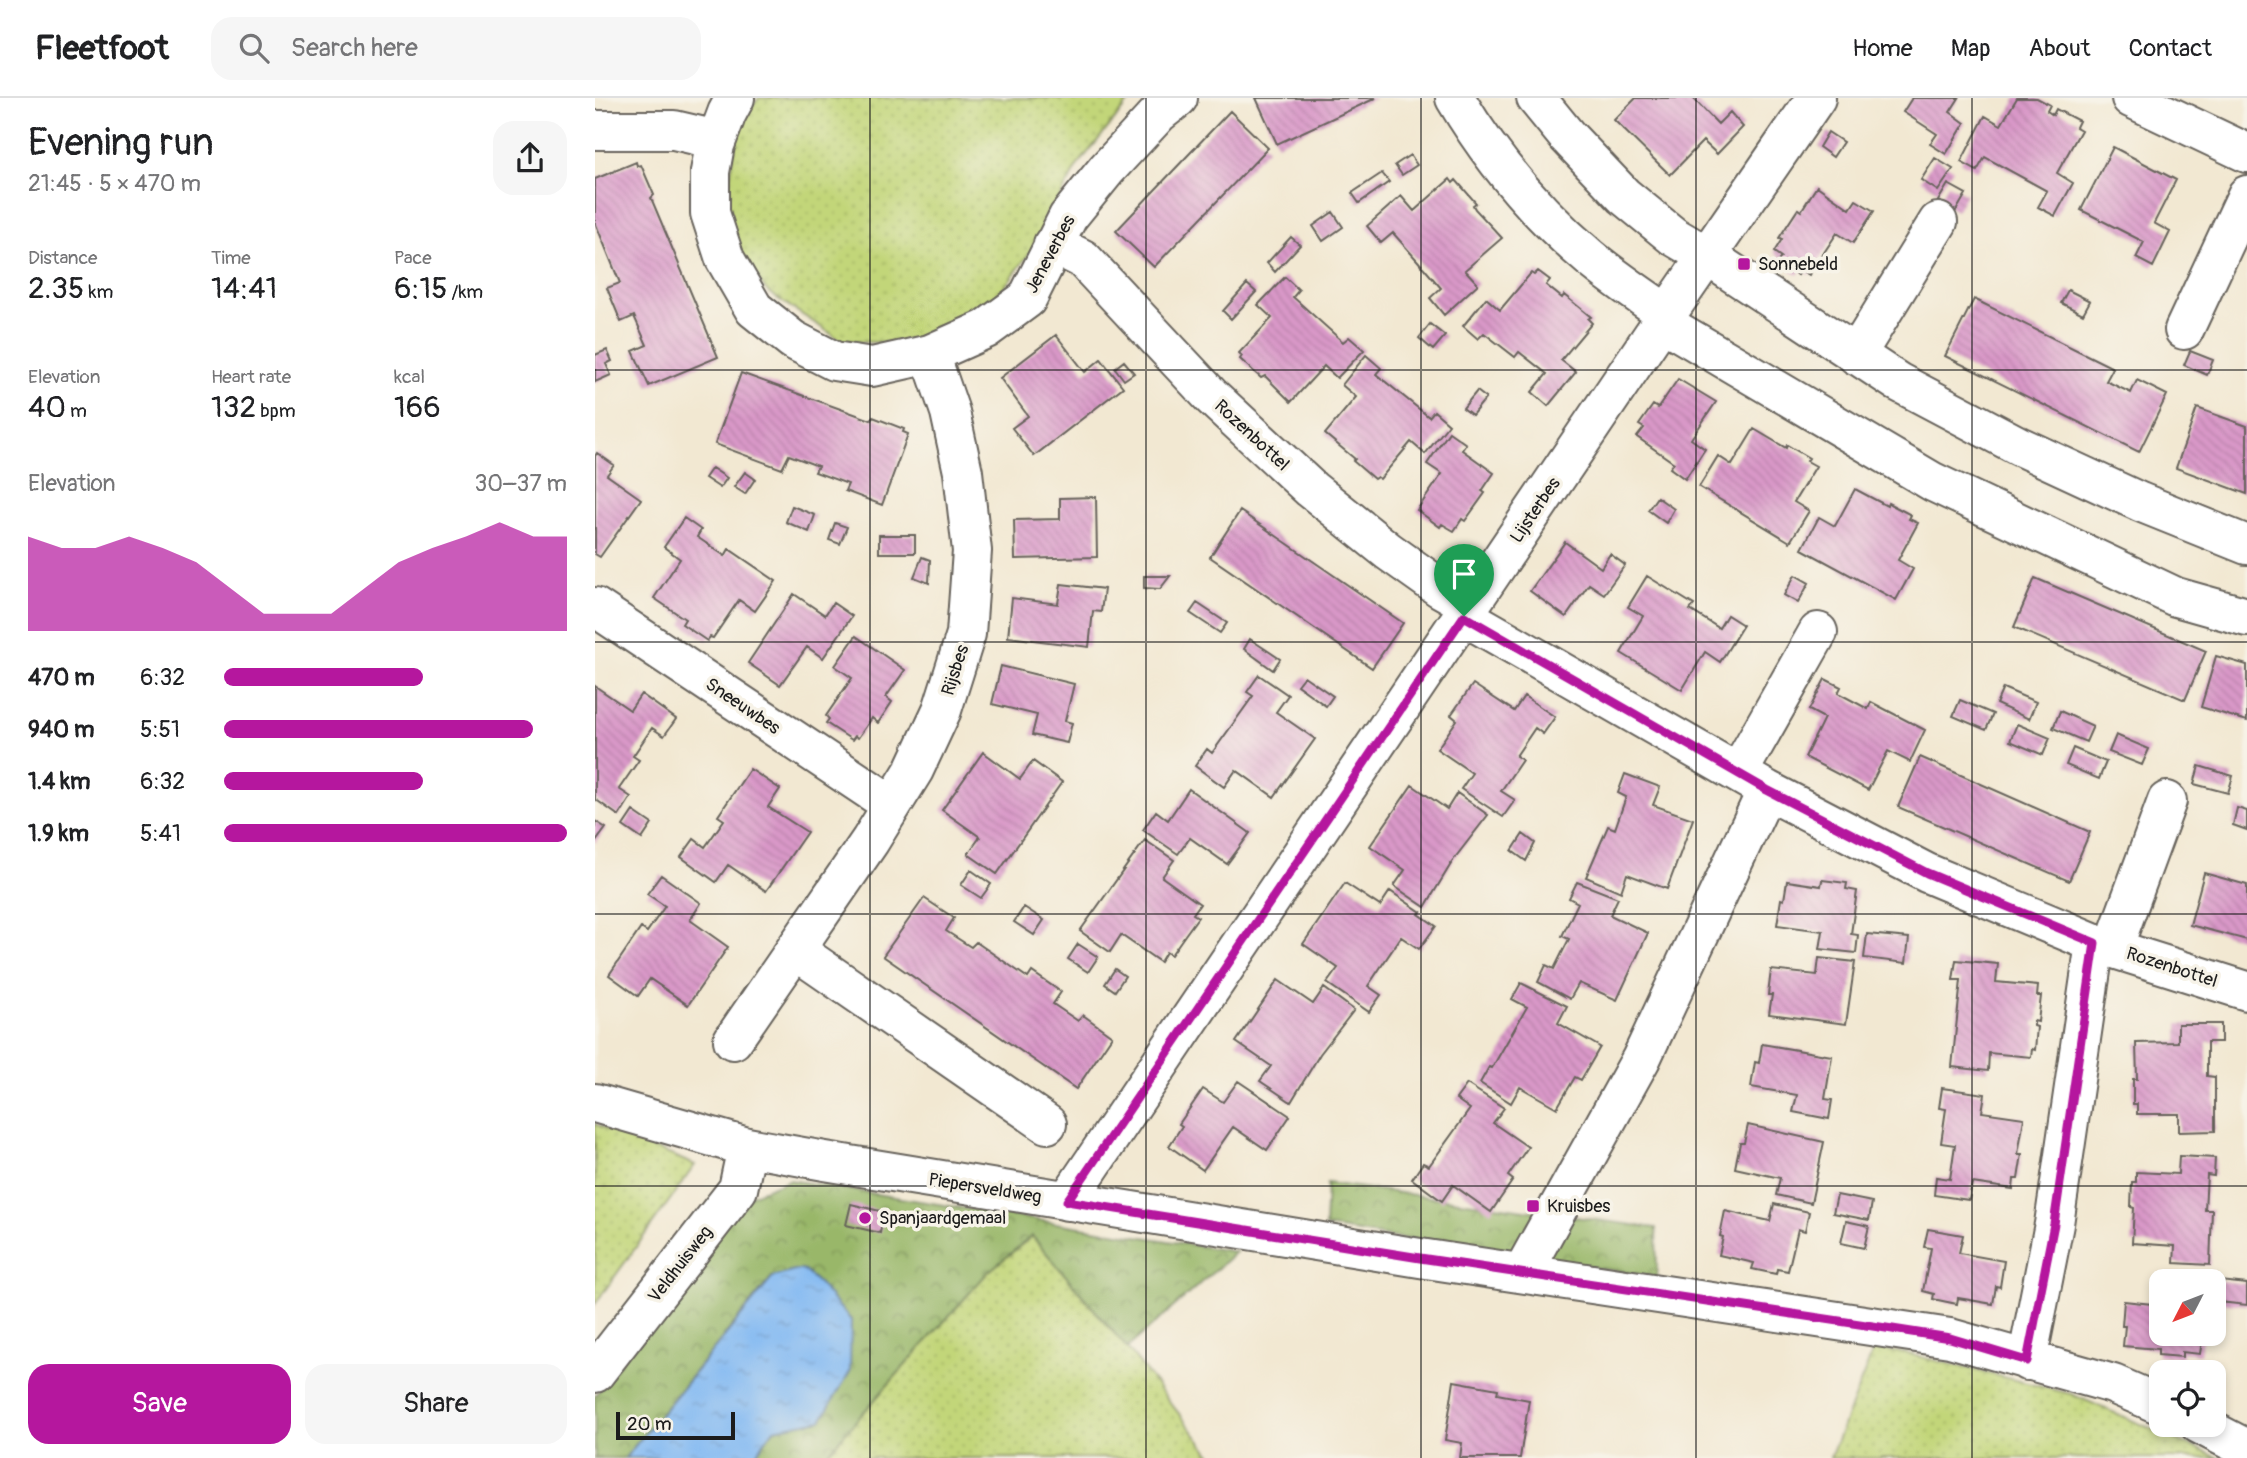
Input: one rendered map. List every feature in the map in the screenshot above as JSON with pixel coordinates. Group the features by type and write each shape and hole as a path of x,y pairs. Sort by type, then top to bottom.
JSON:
{"street":[{"name":"Jeneverbes","path":"736,98 717,140 710,172 710,213 725,259 754,309 793,340 834,361 872,367 930,354 986,329 1027,299 1068,217 1107,169 1159,113 1178,98"},
{"path":"1455,98 1495,157 1544,213 1588,257 1664,318 1933,482 2176,597 2247,617"},
{"path":"1536,98 1567,136 1624,196 1673,236 1898,383 2019,446 2140,502 2247,545"},
{"name":"Lijsterbes","path":"1067,1201 1664,318 1816,98"},
{"path":"2131,98 2247,153"},
{"path":"595,130 674,130 717,140"},
{"path":"2184,330 2247,195"},
{"path":"1856,355 1938,222"},
{"name":"Rozenbottel","path":"1053,244 1083,259 1212,397 1311,489 1467,611 1753,781 1927,873 2104,946 2247,991"},
{"name":"Rijsbes","path":"733,1040 914,770 942,710 966,634 972,551 964,485 950,412 930,354"},
{"name":"Sneeuwbes","path":"595,607 892,805"},
{"path":"1522,1273 1640,1059 1753,781 1818,632"},
{"path":"2027,1361 2104,946 2167,801"},
{"path":"795,950 1047,1124"},
{"name":"Piepersveldweg","path":"595,1102 747,1147 1067,1201 1937,1336 2113,1384 2149,1400"},
{"name":"Veldhuisweg","path":"595,1373 738,1189 747,1147"},
{"path":"2224,1437 2247,1449"}],"green space":[{"path":"759,98 1132,98 1077,166 1032,250 988,309 921,344 842,341 768,292 740,258 726,201 739,123"},
{"path":"595,1124 695,1165 595,1304"},
{"path":"789,1180 1236,1252 1127,1348 1032,1236 988,1272 823,1458 753,1458 774,1429 821,1420 851,1320 802,1269 772,1277 625,1458 595,1458 595,1396 735,1209 753,1194"},
{"path":"1327,1183 1656,1228 1657,1277 1325,1227"},
{"path":"1032,1236 1127,1348 1214,1458 823,1458 988,1272"},
{"path":"1874,1349 1905,1353 2071,1394 2149,1428 2149,1437 2170,1437 2219,1458 1830,1458"}],"water":[{"path":"802,1269 851,1320 850,1372 821,1420 774,1429 753,1458 625,1458 773,1277"}],"building":[{"path":"1256,98 1376,98 1277,144"},
{"path":"1636,98 1693,98 1718,124 1730,112 1743,127 1717,154 1703,141 1670,175 1614,120"},
{"path":"1912,98 1959,98 1950,112 1965,123 1946,154 1930,144 1937,134 1903,112"},
{"path":"2017,98 2037,98 2050,105 2047,111 2053,115 2056,109 2079,121 2076,127 2081,130 2057,173 2073,183 2055,216 2038,207 2047,191 1985,157 1977,171 1961,162 1985,116 2001,125"},
{"path":"1230,111 1268,148 1154,267 1116,231"},
{"path":"1828,132 1843,142 1833,157 1819,147"},
{"path":"2113,147 2176,180 2154,223 2170,232 2153,267 2136,258 2144,242 2081,210"},
{"path":"1410,155 1417,165 1402,175 1395,165"},
{"path":"1935,158 1953,169 1938,191 1921,180"},
{"path":"636,162 637,166 641,165 654,195 651,198 718,357 649,386 633,351 647,345 634,316 621,322 607,288 620,283 595,222 595,179"},
{"path":"1382,173 1389,182 1359,203 1352,193"},
{"path":"1450,179 1453,183 1456,180 1476,203 1473,205 1475,209 1502,238 1465,270 1478,284 1444,315 1430,298 1441,288 1417,260 1393,233 1381,243 1367,226 1401,196 1414,211"},
{"path":"1948,184 1966,194 1956,211 1938,201"},
{"path":"1817,186 1850,209 1856,200 1874,211 1853,243 1837,233 1809,275 1801,270 1798,275 1778,262 1781,257 1774,252 1782,239 1779,238"},
{"path":"1333,212 1343,227 1323,241 1313,226"},
{"path":"1291,237 1300,245 1275,272 1267,263"},
{"path":"1538,271 1550,280 1546,285 1562,298 1564,295 1591,317 1588,319 1592,323 1561,360 1576,372 1548,406 1532,392 1547,374 1519,352 1515,357 1484,333 1478,339 1463,326 1486,298 1500,310 1531,273 1534,275"},
{"path":"1285,277 1299,290 1293,297 1343,342 1349,337 1364,350 1337,378 1324,366 1291,402 1265,376 1261,378 1240,359 1242,356 1239,353 1272,318 1258,305"},
{"path":"1247,284 1256,292 1231,319 1223,311"},
{"path":"2068,290 2090,301 2083,314 2061,303"},
{"path":"1974,299 2113,368 2106,381 2131,393 2137,380 2167,395 2139,452 1945,356"},
{"path":"1430,324 1445,336 1433,350 1419,338"},
{"path":"1056,335 1085,372 1101,359 1123,387 1034,456 1012,428 1028,416 1000,378"},
{"path":"607,350 612,361 606,364 611,375 595,382 595,355"},
{"path":"2190,351 2213,360 2207,375 2184,365"},
{"path":"1366,355 1381,368 1376,374 1429,417 1434,411 1449,424 1425,454 1411,442 1380,479 1374,479 1325,434 1356,397 1342,385"},
{"path":"1124,361 1134,373 1124,380 1115,368"},
{"path":"741,373 871,420 873,417 904,429 903,432 908,434 882,505 845,491 848,484 815,472 818,466 789,455 782,469 715,444"},
{"path":"1678,379 1716,402 1691,439 1705,449 1685,479 1670,468 1674,463 1637,437 1644,428 1639,425 1653,405 1658,408"},
{"path":"1477,391 1486,398 1472,415 1463,408"},
{"path":"2197,408 2247,426 2247,494 2176,468"},
{"path":"1754,429 1809,458 1807,461 1816,466 1794,502 1809,511 1790,542 1699,487 1718,456 1732,465"},
{"path":"1449,432 1466,444 1462,450 1494,473 1482,491 1485,493 1465,521 1462,519 1454,531 1442,524 1440,527 1417,510 1442,474 1427,464"},
{"path":"597,453 614,465 607,475 641,499 600,557 595,554"},
{"path":"712,468 727,478 720,488 705,478"},
{"path":"745,472 755,479 745,494 734,487"},
{"path":"1855,489 1911,515 1909,519 1918,523 1898,560 1913,569 1896,600 1802,549 1819,517 1835,526"},
{"path":"1096,497 1097,557 1015,559 1014,520 1060,519 1060,498"},
{"path":"1657,497 1674,509 1666,523 1648,510"},
{"path":"792,506 815,515 809,532 786,522"},
{"path":"1240,511 1403,623 1372,668 1210,557"},
{"path":"684,518 701,530 697,537 725,556 729,549 776,581 755,611 739,600 713,638 710,637 707,641 682,624 685,619 654,598 680,559 664,547"},
{"path":"835,523 847,527 840,544 829,540"},
{"path":"879,535 915,535 915,553 879,553"},
{"path":"1565,542 1601,568 1610,554 1625,565 1604,594 1589,584 1566,617 1530,591"},
{"path":"922,557 930,560 929,583 914,577"},
{"path":"1795,575 1809,583 1798,603 1784,595"},
{"path":"1144,576 1170,576 1160,589 1144,588"},
{"path":"1647,576 1694,605 1690,610 1719,628 1727,615 1743,625 1720,662 1705,652 1682,690 1621,653 1643,616 1628,607"},
{"path":"2035,578 2206,651 2185,700 2014,627"},
{"path":"1061,584 1104,589 1101,612 1093,611 1089,647 1008,637 1012,598 1058,604"},
{"path":"794,594 825,615 833,603 852,616 823,658 807,647 780,685 748,663"},
{"path":"1197,603 1227,623 1220,633 1190,613"},
{"path":"856,636 905,670 886,697 892,702 878,723 872,718 858,738 855,736 852,740 826,723 829,719 826,716 852,678 835,666"},
{"path":"1250,639 1280,659 1273,670 1244,649"},
{"path":"2216,656 2247,665 2247,721 2201,707"},
{"path":"1001,666 1074,684 1065,721 1072,723 1067,743 1032,735 1037,715 992,704"},
{"path":"1259,675 1288,695 1276,712 1315,739 1274,797 1236,770 1224,787 1195,766 1207,749 1212,753 1253,696 1247,692"},
{"path":"1304,676 1333,696 1326,706 1297,685"},
{"path":"1825,679 1841,687 1838,693 1868,709 1871,702 1925,730 1910,762 1888,751 1868,790 1805,757 1824,718 1809,710"},
{"path":"1473,684 1514,711 1524,696 1555,717 1543,734 1535,728 1516,756 1522,760 1501,791 1515,800 1503,817 1461,789 1472,773 1437,749 1457,720 1451,715"},
{"path":"595,686 630,710 641,694 676,719 664,736 652,728 633,756 639,760 619,789 631,797 619,816 595,799"},
{"path":"2003,688 2036,702 2029,719 1996,704"},
{"path":"1960,700 1993,714 1986,730 1953,716"},
{"path":"2060,711 2093,726 2086,742 2053,728"},
{"path":"2017,724 2050,738 2043,755 2010,741"},
{"path":"2116,735 2149,749 2142,765 2109,752"},
{"path":"2073,748 2106,762 2099,779 2066,765"},
{"path":"983,752 1020,779 1033,761 1062,782 997,874 968,854 980,837 942,810"},
{"path":"1920,757 2090,832 2069,881 1898,807"},
{"path":"2199,766 2233,776 2228,793 2194,784"},
{"path":"750,769 780,789 768,807 807,832 766,891 728,865 716,882 681,857 694,839 705,847 724,820 718,816"},
{"path":"1625,774 1660,787 1653,805 1693,819 1667,889 1627,874 1621,892 1586,877 1608,826 1615,829 1626,797 1618,793"},
{"path":"1412,785 1447,809 1457,793 1488,815 1454,859 1425,907 1394,886 1405,870 1370,846"},
{"path":"1189,789 1250,833 1227,864 1190,838 1178,854 1143,830 1156,811 1168,820"},
{"path":"2237,808 2247,811 2247,830 2233,825"},
{"path":"633,811 652,824 642,839 623,826"},
{"path":"595,821 606,828 595,843"},
{"path":"1523,834 1535,843 1526,861 1512,851"},
{"path":"1145,840 1174,860 1162,877 1200,904 1193,914 1198,917 1171,955 1166,952 1160,962 1121,935 1110,952 1080,931"},
{"path":"971,870 991,884 981,898 961,885"},
{"path":"2204,873 2247,885 2247,940 2190,925"},
{"path":"661,875 701,903 690,920 728,947 688,1005 650,979 638,996 609,975 641,928 647,932 665,906 647,894"},
{"path":"1822,880 1847,883 1846,889 1857,891 1851,934 1858,935 1856,953 1820,949 1823,931 1777,925 1787,881 1821,886"},
{"path":"1577,882 1618,898 1610,915 1648,933 1617,1000 1579,983 1570,999 1538,982 1546,965 1554,969 1569,939 1562,936 1578,903 1569,898"},
{"path":"1345,883 1380,906 1390,891 1436,926 1419,949 1401,937 1368,986 1381,995 1369,1012 1327,983 1338,968 1303,944"},
{"path":"924,898 954,918 946,931 971,947 976,942 1028,978 1032,972 1061,992 1053,1004 1078,1021 1083,1015 1112,1036 1076,1089 883,956"},
{"path":"1024,907 1044,920 1034,935 1014,922"},
{"path":"1867,934 1909,938 1906,963 1864,958"},
{"path":"1078,944 1098,957 1088,972 1068,959"},
{"path":"1819,958 1855,962 1846,1024 1769,1014 1772,995 1768,995 1771,970 1817,975"},
{"path":"1956,960 1998,964 1996,982 2038,986 2037,996 2041,996 2038,1022 2034,1021 2034,1026 2037,1027 2035,1050 2032,1049 2031,1057 1989,1053 1988,1071 1952,1067 1961,980 1953,980"},
{"path":"1115,969 1125,976 1115,991 1105,984"},
{"path":"1278,980 1313,1004 1324,988 1354,1010 1320,1054 1291,1102 1260,1081 1271,1066 1236,1042"},
{"path":"1521,983 1567,1006 1558,1023 1600,1047 1581,1080 1575,1077 1557,1108 1520,1087 1511,1103 1480,1083 1489,1067 1492,1068 1527,1007 1512,999"},
{"path":"2178,1024 2221,1024 2221,1042 2207,1042 2207,1076 2215,1077 2215,1131 2179,1132 2179,1114 2137,1114 2137,1104 2133,1104 2133,1079 2137,1079 2136,1043 2178,1042"},
{"path":"1762,1044 1832,1056 1825,1099 1832,1100 1829,1119 1793,1112 1797,1095 1751,1087 1755,1062 1759,1063"},
{"path":"1238,1081 1290,1116 1267,1150 1233,1127 1203,1170 1169,1146 1182,1126 1179,1124 1203,1089 1223,1102"},
{"path":"1467,1084 1504,1108 1493,1123 1528,1147 1508,1176 1513,1180 1491,1212 1453,1185 1442,1201 1412,1179 1423,1163 1429,1166 1470,1109 1456,1099"},
{"path":"1942,1088 1985,1094 1982,1112 2024,1118 2018,1154 2022,1154 2018,1179 2014,1179 2013,1189 1972,1183 1969,1200 1934,1195 1936,1177 1950,1179 1955,1145 1941,1143 1946,1109 1939,1108"},
{"path":"1748,1125 1824,1142 1811,1203 1776,1195 1780,1178 1735,1168 1740,1143 1744,1143"},
{"path":"2179,1156 2215,1158 2214,1176 2207,1175 2205,1210 2212,1210 2210,1265 2174,1263 2175,1246 2132,1243 2132,1182 2136,1182 2136,1172 2178,1174"},
{"path":"1837,1195 1872,1202 1869,1220 1833,1213"},
{"name":"Spanjaardgemaal","path":"851,1204 884,1212 880,1233 846,1225"},
{"path":"1774,1204 1809,1212 1805,1231 1798,1229 1788,1271 1777,1269 1776,1274 1752,1269 1754,1263 1719,1255 1725,1211 1770,1221"},
{"path":"1846,1221 1869,1226 1864,1248 1841,1243"},
{"path":"1928,1229 1963,1235 1959,1253 2004,1261 2000,1287 1996,1286 1993,1304 1958,1298 1957,1304 1933,1299 1934,1294 1923,1291 1931,1248 1924,1247"},
{"path":"2226,1282 2247,1284 2247,1305 2226,1303"},
{"path":"2124,1301 2149,1304 2149,1346 2201,1346 2200,1354 2182,1352 2182,1357 2158,1355 2158,1349 2123,1346 2125,1326 2122,1326"},
{"path":"1454,1381 1498,1389 1497,1394 1529,1400 1520,1458 1460,1458 1462,1443 1445,1440"}],"place":[{"name":"Sonnebeld","path":"1744,264"},
{"name":"Kruisbes","path":"1533,1206"},
{"name":"Spanjaardgemaal","path":"865,1218"}],"route":[{"path":"1464,616 1767,790 1927,873 2095,943 2054,1224 2027,1361 1950,1338 1420,1258 1067,1201 1464,616"}]}
